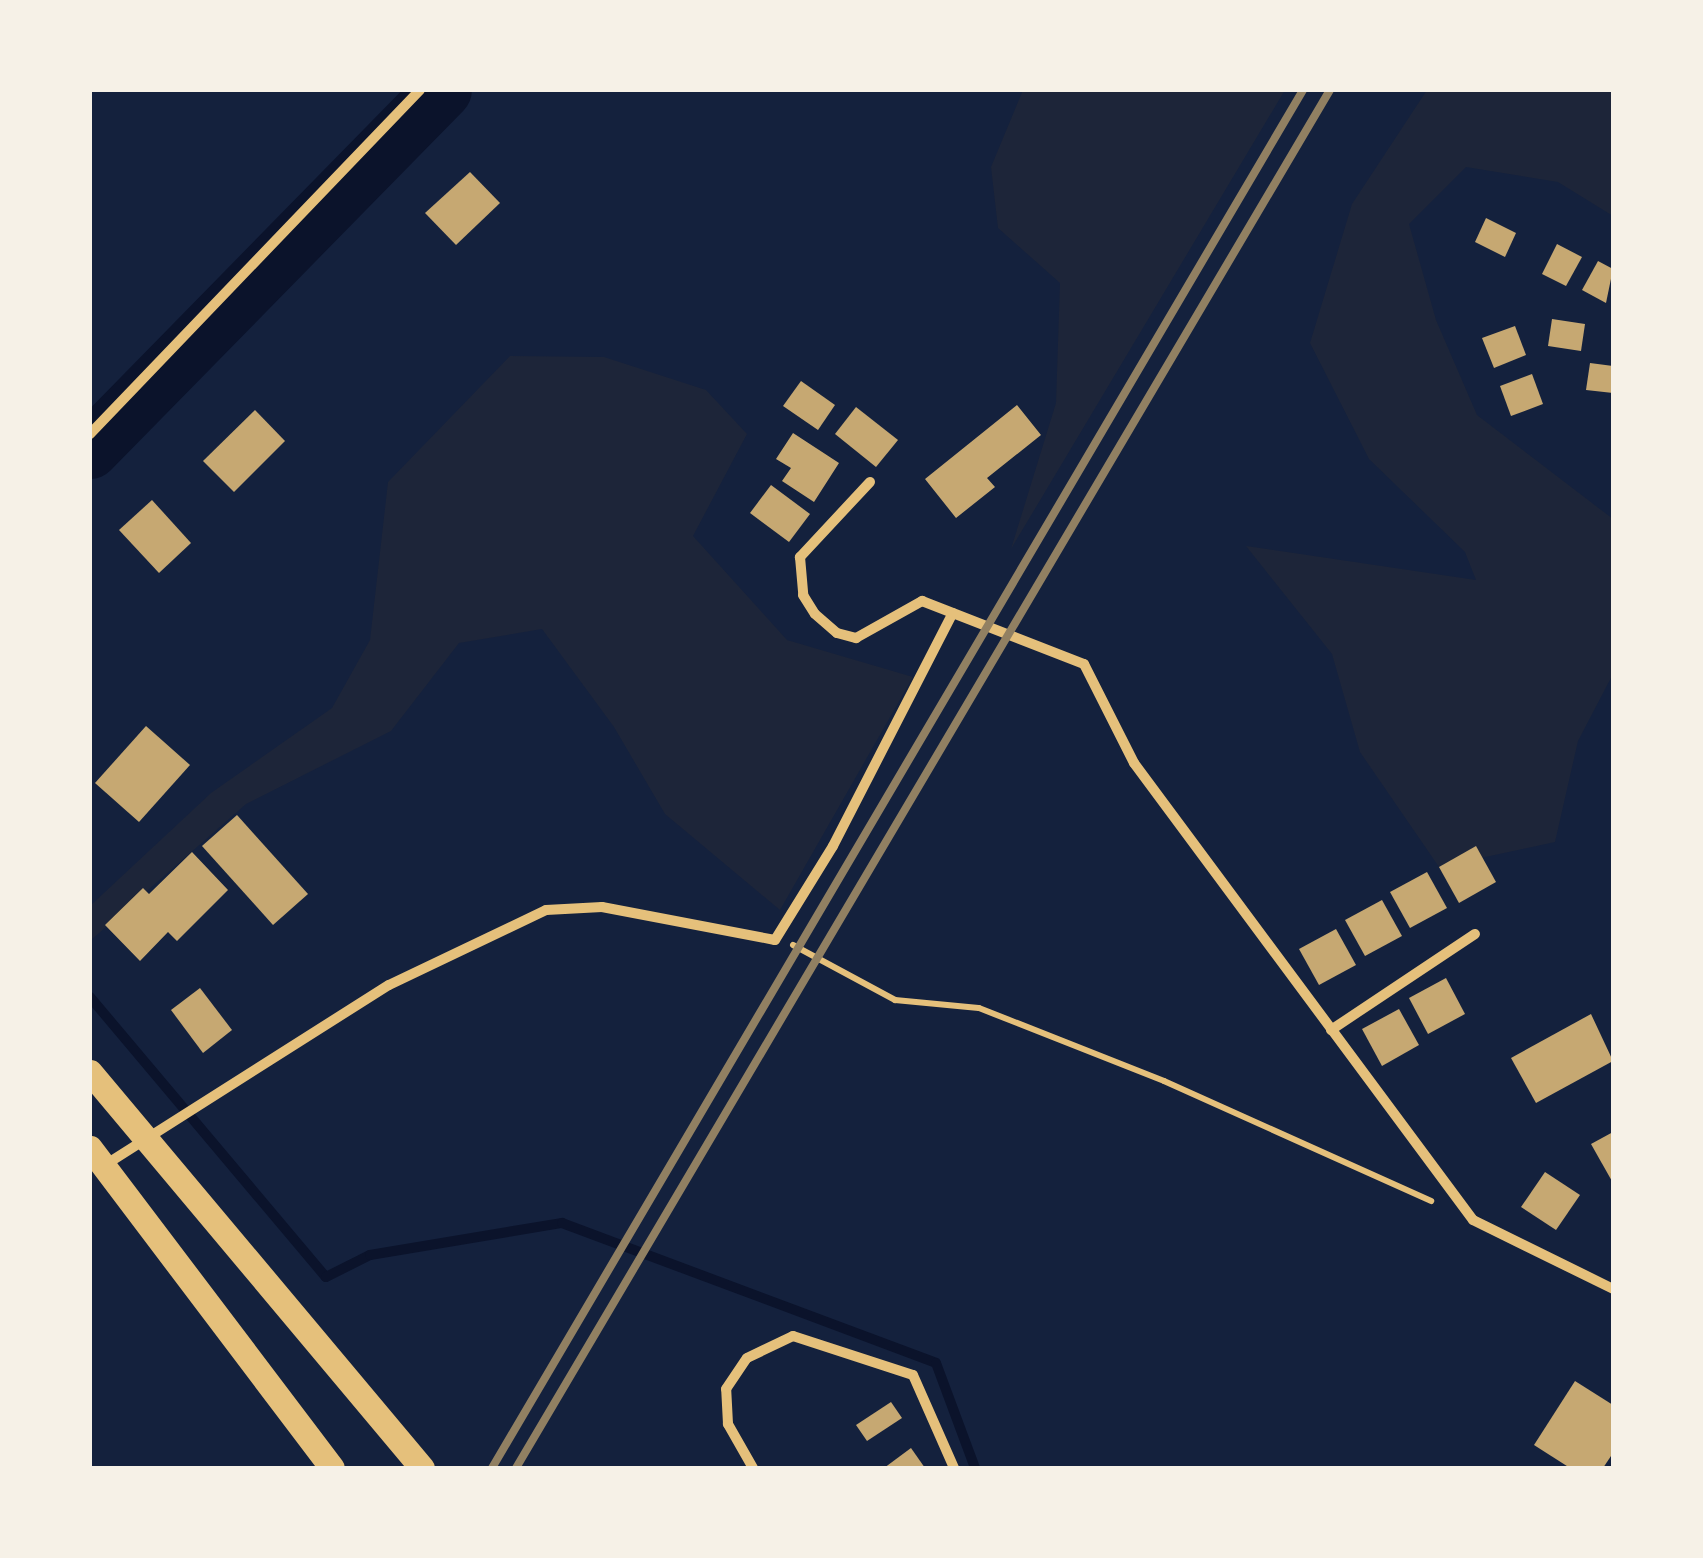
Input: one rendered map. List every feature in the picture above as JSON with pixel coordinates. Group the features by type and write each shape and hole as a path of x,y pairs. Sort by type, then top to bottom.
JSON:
{"main road":[{"path":"90,1072 422,1468"},
{"path":"97,1156 332,1468"}],"street":[{"path":"90,434 420,90"},
{"path":"870,482 800,557 802,595 837,633 856,638 922,601 1084,664 1134,762 1474,1220 1613,1289"},
{"path":"97,1156 144,1135 389,985 546,910 602,906 775,940 832,846 953,613"},
{"path":"1331,1030 1475,934"},
{"path":"752,1468 728,1424 726,1388 747,1358 793,1336 913,1375 954,1468"}],"path":[{"path":"775,940 806,949 895,1000 979,1008 1164,1081 1474,1220"}],"shaded area":[{"path":"1023,90 1285,90 1011,549 1056,403 1060,283 998,228 991,167"},
{"path":"1427,90 1613,90 1613,216 1558,182 1466,167 1409,224 1436,320 1477,415 1613,519 1613,674 1578,741 1555,842 1439,867 1360,752 1332,654 1246,546 1476,580 1465,552 1369,459 1310,343 1352,204"},
{"path":"510,356 604,357 706,390 747,434 693,536 787,640 913,677 780,910 665,814 614,727 542,629 459,643 391,731 246,804 90,941 90,906 211,793 332,708 370,640 388,482"}],"building":[{"path":"470,172 500,203 456,245 425,213"},
{"path":"1486,218 1516,233 1505,257 1475,242"},
{"path":"1557,244 1582,257 1566,286 1542,274"},
{"path":"1598,261 1613,269 1606,303 1582,290"},
{"path":"1552,319 1585,324 1581,351 1548,346"},
{"path":"1515,326 1526,355 1494,368 1482,338"},
{"path":"1590,363 1613,366 1613,393 1586,390"},
{"path":"1532,374 1543,404 1511,416 1500,386"},
{"path":"801,381 835,405 818,430 783,406"},
{"path":"1017,405 1041,435 987,478 995,487 956,518 925,479"},
{"path":"856,407 898,440 876,467 835,434"},
{"path":"255,410 285,441 234,492 203,461"},
{"path":"793,433 839,463 814,502 782,481 791,468 776,459"},
{"path":"771,485 810,514 789,542 750,513"},
{"path":"152,500 191,543 159,573 119,530"},
{"path":"146,726 190,765 139,822 95,783"},
{"path":"237,815 308,894 273,925 202,846"},
{"path":"1476,846 1496,882 1459,903 1439,867"},
{"path":"192,852 228,890 177,941 168,932 140,961 105,925 143,888 149,894"},
{"path":"1427,872 1447,908 1410,928 1390,892"},
{"path":"1382,900 1402,936 1365,956 1345,920"},
{"path":"1336,929 1356,965 1319,985 1299,949"},
{"path":"1446,978 1465,1014 1428,1034 1409,998"},
{"path":"200,988 232,1030 203,1053 171,1010"},
{"path":"1399,1009 1419,1045 1382,1066 1362,1029"},
{"path":"1591,1014 1613,1061 1536,1103 1511,1058"},
{"path":"1613,1132 1613,1183 1591,1144"},
{"path":"1545,1172 1580,1195 1556,1230 1521,1207"},
{"path":"1575,1381 1613,1405 1613,1453 1603,1468 1570,1468 1534,1445"},
{"path":"891,1402 902,1418 867,1441 856,1425"},
{"path":"911,1448 925,1468 884,1468"}],"waterway":[{"path":"90,450 443,90"},
{"path":"90,997 326,1277 370,1255 562,1223 936,1363 975,1468"}],"railway":[{"path":"492,1468 1303,90"},
{"path":"516,1468 1330,90"}]}
